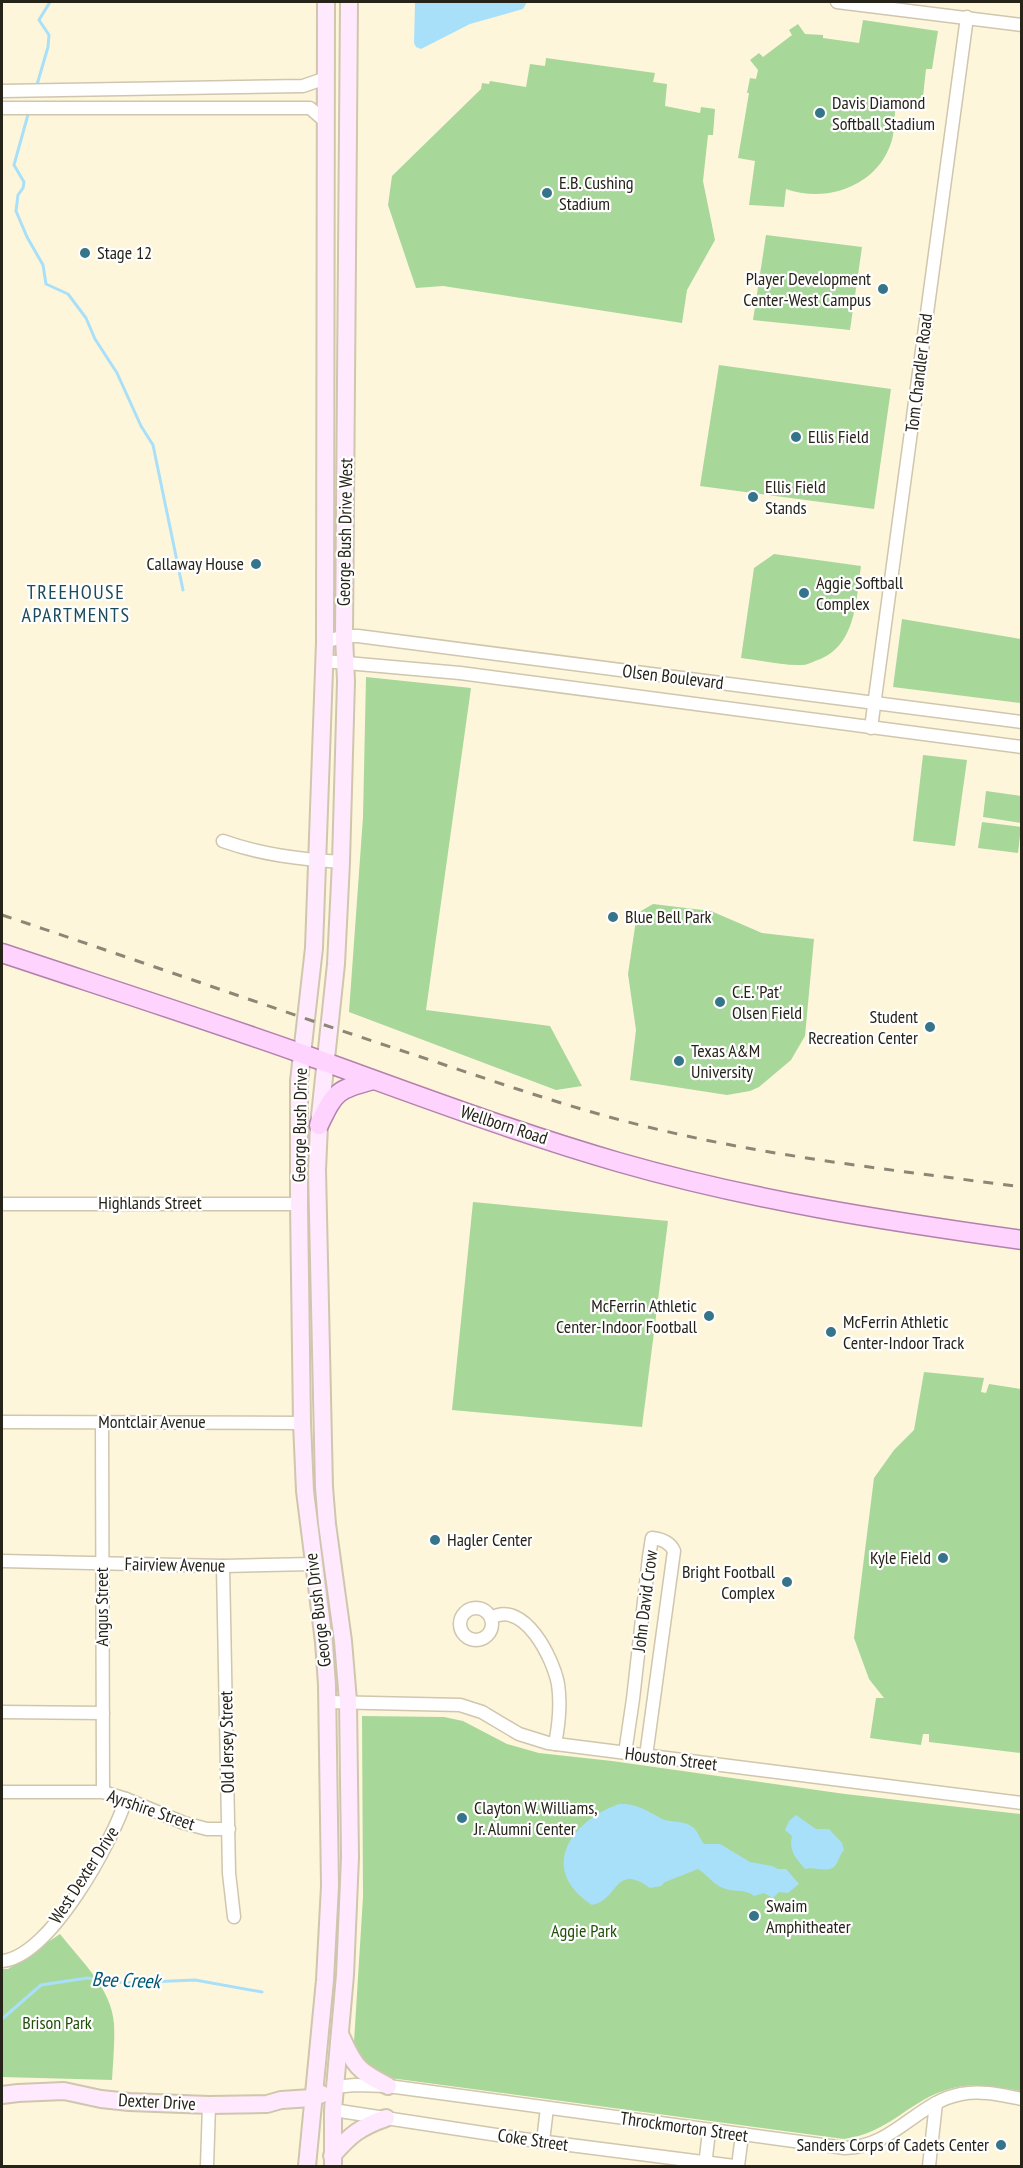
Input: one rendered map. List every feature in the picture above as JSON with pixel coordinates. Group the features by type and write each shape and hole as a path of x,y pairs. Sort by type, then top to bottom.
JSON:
{"main road":[{"name":"George Bush Drive West","path":"303,1054 314,948 325,642 326,2"},
{"name":"George Bush Drive West","path":"326,1062 336,964 341,862 345,661 349,2"},
{"path":"326,253 334,257 335,312 347,334"},
{"name":"Wellborn Road","path":"2,953 617,1162 777,1201 1022,1240"},
{"name":"George Bush Drive","path":"303,1054 299,1081 302,1423 305,1491 324,1642 330,1814 329,1924 306,2166"},
{"name":"George Bush Drive","path":"326,1062 317,1170 324,1486 327,1524 344,1641 348,1701 349,1916 334,2087 333,2161"},
{"path":"319,1125 329,1104 339,1091 373,1080"},
{"path":"302,1423 309,1425 312,1431 317,1517 327,1524"},
{"path":"339,2033 353,2063 367,2075 388,2086"},
{"path":"312,2098 334,2087"},
{"name":"Dexter Drive","path":"2,2095 18,2092 64,2091 120,2101 209,2105 267,2104 281,2100 312,2098"},
{"path":"312,2098 333,2110"},
{"path":"333,2161 350,2136 366,2125 386,2118"}],"street":[{"path":"837,2 1022,25"},
{"name":"Tom Chandler Road","path":"871,728 967,17"},
{"path":"2,91 303,86 327,78"},
{"path":"214,87 215,108"},
{"path":"2,108 310,108 326,122"},
{"name":"Olsen Boulevard","path":"325,642 344,636 358,636 1022,722"},
{"name":"Olsen Boulevard","path":"324,661 453,672 1022,747"},
{"path":"575,688 579,665"},
{"path":"223,841 250,851 341,862"},
{"name":"Highlands Street","path":"2,1204 299,1204"},
{"name":"Montclair Avenue","path":"2,1422 302,1423"},
{"name":"Angus Street","path":"102,1422 103,1792"},
{"name":"John David Crow","path":"625,1753 652,1538 662,1539 672,1546 674,1551 646,1756"},
{"name":"Fairview Avenue","path":"2,1561 223,1566 313,1564"},
{"name":"Old Jersey Street","path":"223,1566 229,1873 234,1917"},
{"path":"491,1618 503,1614 520,1619 536,1636 546,1652 556,1675 559,1693 555,1744"},
{"name":"Houston Street","path":"327,1702 460,1705 482,1712 519,1734 555,1744 1022,1803"},
{"path":"2,1712 103,1713"},
{"name":"Ayrshire Street","path":"2,1792 103,1792 184,1823 207,1829 229,1829"},
{"name":"West Dexter Drive","path":"2,1961 9,1960 36,1942 66,1910 104,1850 120,1820 126,1799"},
{"name":"Throckmorton Street","path":"334,2087 388,2086 831,2147 859,2147 886,2137 936,2103 960,2094 977,2092 1022,2098"},
{"path":"929,2166 936,2103"},
{"path":"207,2166 209,2105"},
{"path":"543,2141 547,2108"},
{"name":"Coke Street","path":"333,2110 705,2165 736,2166"},
{"path":"705,2165 709,2131"},
{"path":"736,2166 742,2135"}],"green space":[{"name":"Davis Diamond Softball Stadium","path":"863,20 938,31 932,69 926,69 922,106 895,103 892,140 876,169 864,179 835,192 818,194 786,189 784,207 749,205 755,161 738,158 750,78 756,79 758,70 750,60 759,53 763,57 792,35 789,30 798,24 805,34 823,35 823,38 859,43"},
{"name":"E.B. Cushing Stadium","path":"546,58 655,73 653,82 667,84 665,106 700,113 701,107 715,109 713,135 708,135 703,181 715,240 687,290 682,323 443,286 416,288 388,205 392,176 481,89 482,83 489,84 490,81 526,87 530,64 545,66"},
{"path":"766,235 862,247 850,330 753,320"},
{"name":"Ellis Field","path":"719,365 891,389 874,509 700,486"},
{"name":"Aggie Softball Complex","path":"774,554 861,566 852,622 846,635 829,655 808,664 788,665 741,658 754,568"},
{"path":"902,619 1021,639 1021,703 893,687"},
{"path":"366,677 471,688 426,1010 550,1026 582,1086 556,1090 349,1012 363,817"},
{"path":"923,755 967,760 955,846 913,841"},
{"path":"986,791 1021,796 1021,823 983,817"},
{"path":"982,822 1021,827 1018,853 978,848"},
{"name":"C.E. 'Pat' Olsen Field","path":"653,904 711,911 762,933 814,939 805,1036 791,1060 759,1087 727,1095 630,1080 636,1030 628,974 636,920 641,911"},
{"path":"473,1202 668,1221 642,1427 452,1410"},
{"name":"Kyle Field","path":"924,1372 984,1378 981,1392 986,1393 989,1384 1021,1389 1021,1753 929,1742 929,1734 923,1734 921,1745 870,1738 876,1698 884,1698 869,1679 854,1638 874,1478 894,1450 914,1430"},
{"name":"Aggie Park","path":"362,1716 444,1717 463,1721 507,1744 539,1753 845,1794 1021,1814 1021,2091 982,2086 953,2088 918,2103 873,2131 844,2139 390,2078 353,2058 363,1897"},
{"name":"Brison Park","path":"60,1934 94,1976 108,1999 114,2024 112,2080 2,2077 2,1969 8,1969"}],"water":[{"path":"415,2 527,2 523,9 470,24 421,49 414,43"},
{"path":"619,1804 636,1806 662,1819 690,1825 704,1844 720,1844 750,1862 786,1869 799,1884 788,1893 779,1892 773,1898 764,1893 754,1896 748,1892 722,1888 698,1869 665,1882 661,1886 650,1888 638,1881 630,1879 623,1881 601,1902 592,1905 575,1891 566,1876 564,1862 567,1847 575,1834 587,1822"},
{"path":"796,1815 816,1829 829,1829 842,1843 844,1850 834,1867 805,1869 798,1861 792,1850 792,1836 785,1830 789,1821"}],"waterway":[{"path":"36,88 48,47 49,35 39,20 50,2"},
{"path":"29,111 14,165 24,182 18,195 16,211 43,265 46,284 68,294 86,318 95,339 117,373 141,426 153,445 183,590"},
{"name":"Bee Creek","path":"2,2019 41,1985 87,1978 125,1983 195,1980 262,1992"}],"railway":[{"path":"2,915 363,1038 615,1119 691,1137 785,1154 1022,1187"}],"place":[{"name":"Davis Diamond Softball Stadium","path":"820,113"},
{"name":"E.B. Cushing Stadium","path":"547,193"},
{"name":"Stage 12","path":"85,253"},
{"name":"Player Development Center-West Campus","path":"883,289"},
{"name":"Ellis Field","path":"796,437"},
{"name":"Ellis Field Stands","path":"753,497"},
{"name":"Callaway House","path":"256,564"},
{"name":"Aggie Softball Complex","path":"804,593"},
{"name":"Blue Bell Park","path":"613,917"},
{"name":"C.E. 'Pat' Olsen Field","path":"720,1002"},
{"name":"Student Recreation Center","path":"930,1027"},
{"name":"Texas A&M University","path":"679,1061"},
{"name":"McFerrin Athletic Center-Indoor Football","path":"709,1316"},
{"name":"McFerrin Athletic Center-Indoor Track","path":"831,1332"},
{"name":"Hagler Center","path":"435,1540"},
{"name":"Kyle Field","path":"943,1558"},
{"name":"Bright Football Complex","path":"787,1582"},
{"name":"Clayton W. Williams, Jr. Alumni Center","path":"462,1818"},
{"name":"Swaim Amphitheater","path":"754,1916"},
{"name":"Sanders Corps of Cadets Center","path":"1001,2145"}],"district":[{"name":"TREEHOUSE APARTMENTS","path":"76,604"}]}
